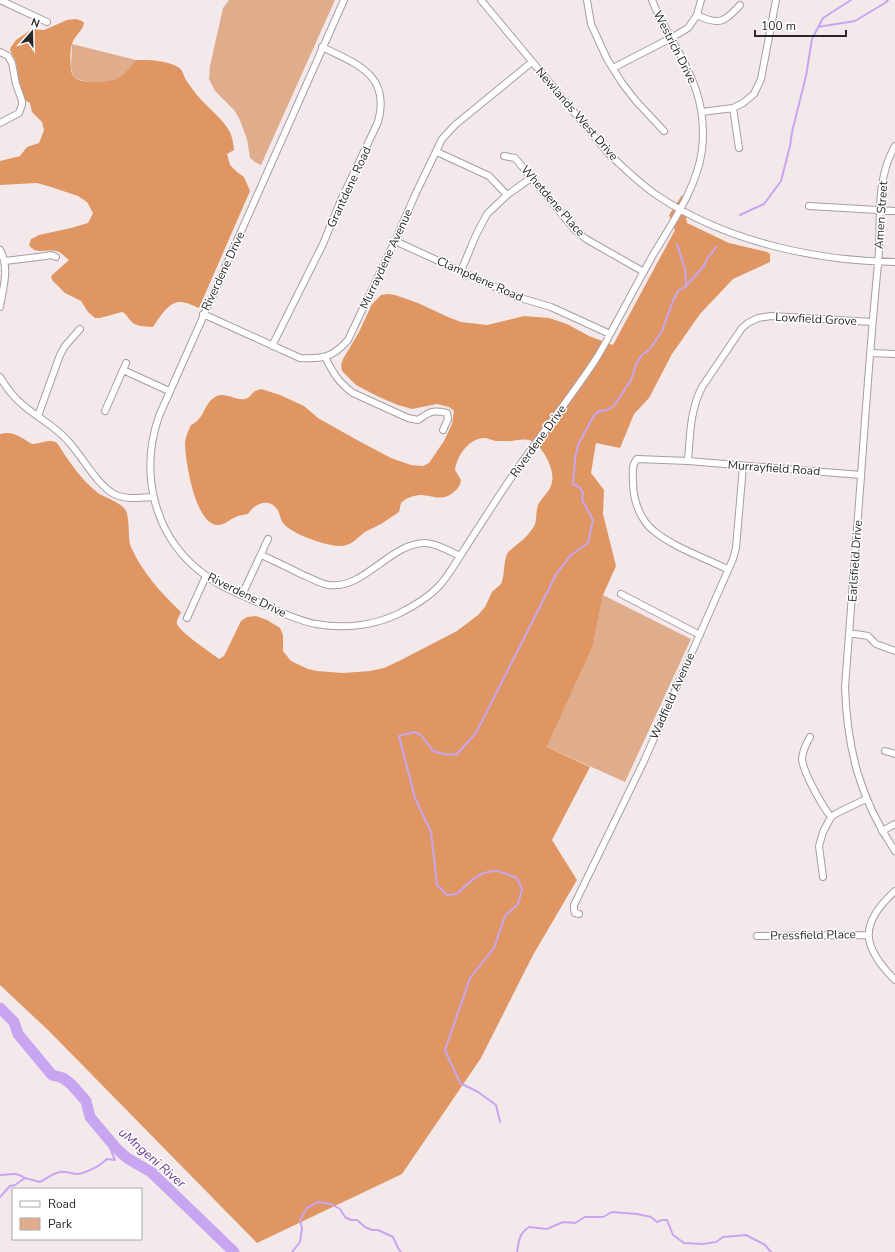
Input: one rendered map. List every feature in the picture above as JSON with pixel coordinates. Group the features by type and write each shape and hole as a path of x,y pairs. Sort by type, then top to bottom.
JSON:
{"street":[{"path":"0,0 47,22"},
{"name":"Riverdene Drive","path":"344,0 158,416 152,439 150,452 150,477 153,497 162,525 177,547 193,565 206,576 221,585 284,614 317,625 358,625 378,621 398,614 421,601 438,588 452,570 513,474 596,360 679,210"},
{"name":"Newlands West Drive","path":"481,0 608,153 630,174 679,210 709,225 747,239 820,255 878,262 895,262"},
{"path":"587,0 591,24 607,59 631,95 664,131"},
{"name":"Westrich Drive","path":"652,0 662,24 693,79 702,112 703,138 700,160 691,187 679,210"},
{"path":"613,68 688,28 697,16 701,0"},
{"path":"702,112 733,108 743,103 758,87 764,65 776,0"},
{"path":"697,16 713,22 720,22 729,17 740,5"},
{"name":"Grantdene Road","path":"272,346 323,244 341,200 378,122 380,114 381,107 379,89 371,75 362,67 322,47"},
{"path":"0,52 8,56 12,63 16,84 22,100 19,113 0,123"},
{"name":"Murraydene Avenue","path":"203,314 300,358 318,359 326,357 339,350 348,340 442,139 455,125 532,62"},
{"path":"733,108 739,148"},
{"name":"Amen Street","path":"878,262 882,185 890,154 895,146"},
{"path":"437,152 489,176 508,195"},
{"name":"Whetdene Place","path":"504,156 515,158 576,230 586,239 644,272"},
{"path":"461,271 476,235 487,214 508,195 531,178"},
{"path":"808,206 895,211"},
{"name":"Clampdene Road","path":"395,241 517,297 551,306 610,334"},
{"path":"0,250 5,261 5,279 0,308"},
{"path":"5,261 46,256 56,257"},
{"name":"Earlsfield Drive","path":"878,262 872,322 845,687 848,733 854,761 866,799 882,831 895,851"},
{"name":"Lowfield Grove","path":"688,461 691,426 696,398 744,326 758,318 772,316 872,322"},
{"path":"38,416 60,355 65,346 80,329"},
{"path":"870,353 895,354"},
{"path":"326,357 334,375 348,390 408,418 418,420 434,411 446,413 448,419 443,430"},
{"path":"104,411 126,363"},
{"path":"123,370 169,391"},
{"path":"0,377 7,389 16,399 57,430 65,438 100,483 107,489 114,494 134,499 153,497"},
{"name":"Murrayfield Road","path":"727,569 672,543 654,531 641,515 633,492 633,467 635,460 641,458 688,461 861,475"},
{"name":"Wadfield Avenue","path":"579,914 575,913 574,905 644,761 700,635 727,569 733,559 736,548 743,466"},
{"path":"242,595 268,539"},
{"path":"261,555 329,585 341,584 356,580 400,551 414,544 426,543 437,545 460,556"},
{"path":"187,618 206,576"},
{"path":"621,594 700,635"},
{"path":"849,633 868,636 876,644 895,651"},
{"path":"810,737 803,753 804,770 815,792 831,817"},
{"path":"885,751 895,754"},
{"path":"823,877 819,846 823,832 831,817 866,799"},
{"path":"882,831 895,824"},
{"path":"895,891 879,908 871,922 868,935 869,942 878,962 895,980"},
{"name":"Pressfield Place","path":"757,936 868,935"}],"green space":[{"path":"229,0 335,0 261,165 250,158 247,139 239,118 234,110 215,91 209,79 210,66 223,8"},
{"path":"72,44 136,60 123,75 112,81 93,82 80,80 73,76 71,67"},
{"path":"603,595 691,639 625,782 547,747 593,646"}],"shaded area":[{"path":"76,19 84,23 82,29 71,46 70,56 72,73 74,77 88,82 100,82 116,79 122,76 136,60 163,62 180,68 193,90 222,121 230,132 234,150 227,154 230,165 244,177 250,191 199,308 185,303 176,302 164,311 153,327 135,324 122,312 95,318 88,312 81,301 65,293 52,280 51,276 69,260 58,251 38,251 29,245 31,239 39,235 88,223 93,213 87,202 78,196 37,183 0,185 0,161 20,156 27,147 39,143 44,130 42,122 32,112 30,103 25,100 20,87 16,62 10,50 11,47 16,40 32,29 44,30 67,20"},
{"path":"682,195 687,223 729,243 767,252 770,254 770,262 733,279 700,314 672,354 649,398 634,414 620,448 596,443 591,473 604,490 603,514 616,566 603,595 593,646 547,747 590,767 552,840 577,880 533,955 481,1058 402,1174 257,1243 49,1031 0,985 0,434 13,434 32,444 48,441 57,443 75,470 92,488 124,508 128,521 130,543 135,556 153,582 181,612 177,624 190,637 219,659 224,656 241,621 247,617 256,616 267,620 280,628 283,635 283,651 291,661 308,669 343,673 370,671 384,668 457,631 478,615 485,607 492,592 501,584 507,554 524,539 533,528 538,505 551,486 552,471 543,452 534,442 529,440 495,441 484,438 473,441 464,449 458,459 455,470 461,482 455,491 450,495 442,498 419,495 409,498 401,503 399,512 381,524 365,532 349,544 336,546 310,539 287,527 281,520 277,509 270,503 261,503 254,507 248,514 237,516 219,525 209,521 202,513 197,503 187,465 185,442 191,425 199,419 208,403 215,397 222,395 245,399 255,391 261,389 280,395 304,406 318,418 391,458 411,465 423,466 429,463 444,441 452,424 454,411 449,407 437,404 412,409 398,405 356,385 342,371 341,365 343,359 359,332 372,304 381,295 395,295 418,303 461,322 487,325 524,316 549,318 567,324 589,336 613,345 675,230 669,215"}],"waterway":[{"path":"740,215 764,204 781,181 806,76 812,39 823,18 851,0"},
{"path":"818,27 855,21 888,0"},
{"path":"677,244 685,269 686,284"},
{"path":"500,1122 496,1105 478,1092 460,1083 445,1050 470,978 494,948 505,916 518,904 522,889 517,878 497,871 491,871 480,875 457,894 447,895 437,885 431,832 415,798 399,736 414,732 421,735 433,751 443,754 456,755 476,733 557,573 570,556 588,543 593,520 582,500 583,493 579,487 573,484 578,445 593,417 599,411 607,410 614,406 631,380 637,362 642,355 650,349 662,331 678,291 685,287 704,266 707,259 716,247"},
{"name":"uMngeni River","path":"0,1008 14,1022 18,1034 52,1075 63,1078 71,1084 86,1101 90,1117 116,1148 127,1158 151,1172 234,1252"},
{"path":"0,1197 10,1186 15,1185 25,1178 40,1182 57,1173 64,1172 80,1174 92,1169 107,1159 115,1160 105,1136"},
{"path":"0,1175 15,1174 25,1178"},
{"path":"292,1252 300,1242 302,1228 300,1220 307,1208 318,1202 331,1204 340,1209 345,1217 351,1220 357,1220 365,1227 372,1230 378,1230 393,1237 401,1252"},
{"path":"517,1252 521,1235 529,1227 547,1229 563,1222 575,1223 585,1217 603,1217 612,1212 651,1217 657,1222 667,1220 673,1235 684,1243 703,1244 716,1242 723,1237 746,1235 765,1245 771,1252"}]}
